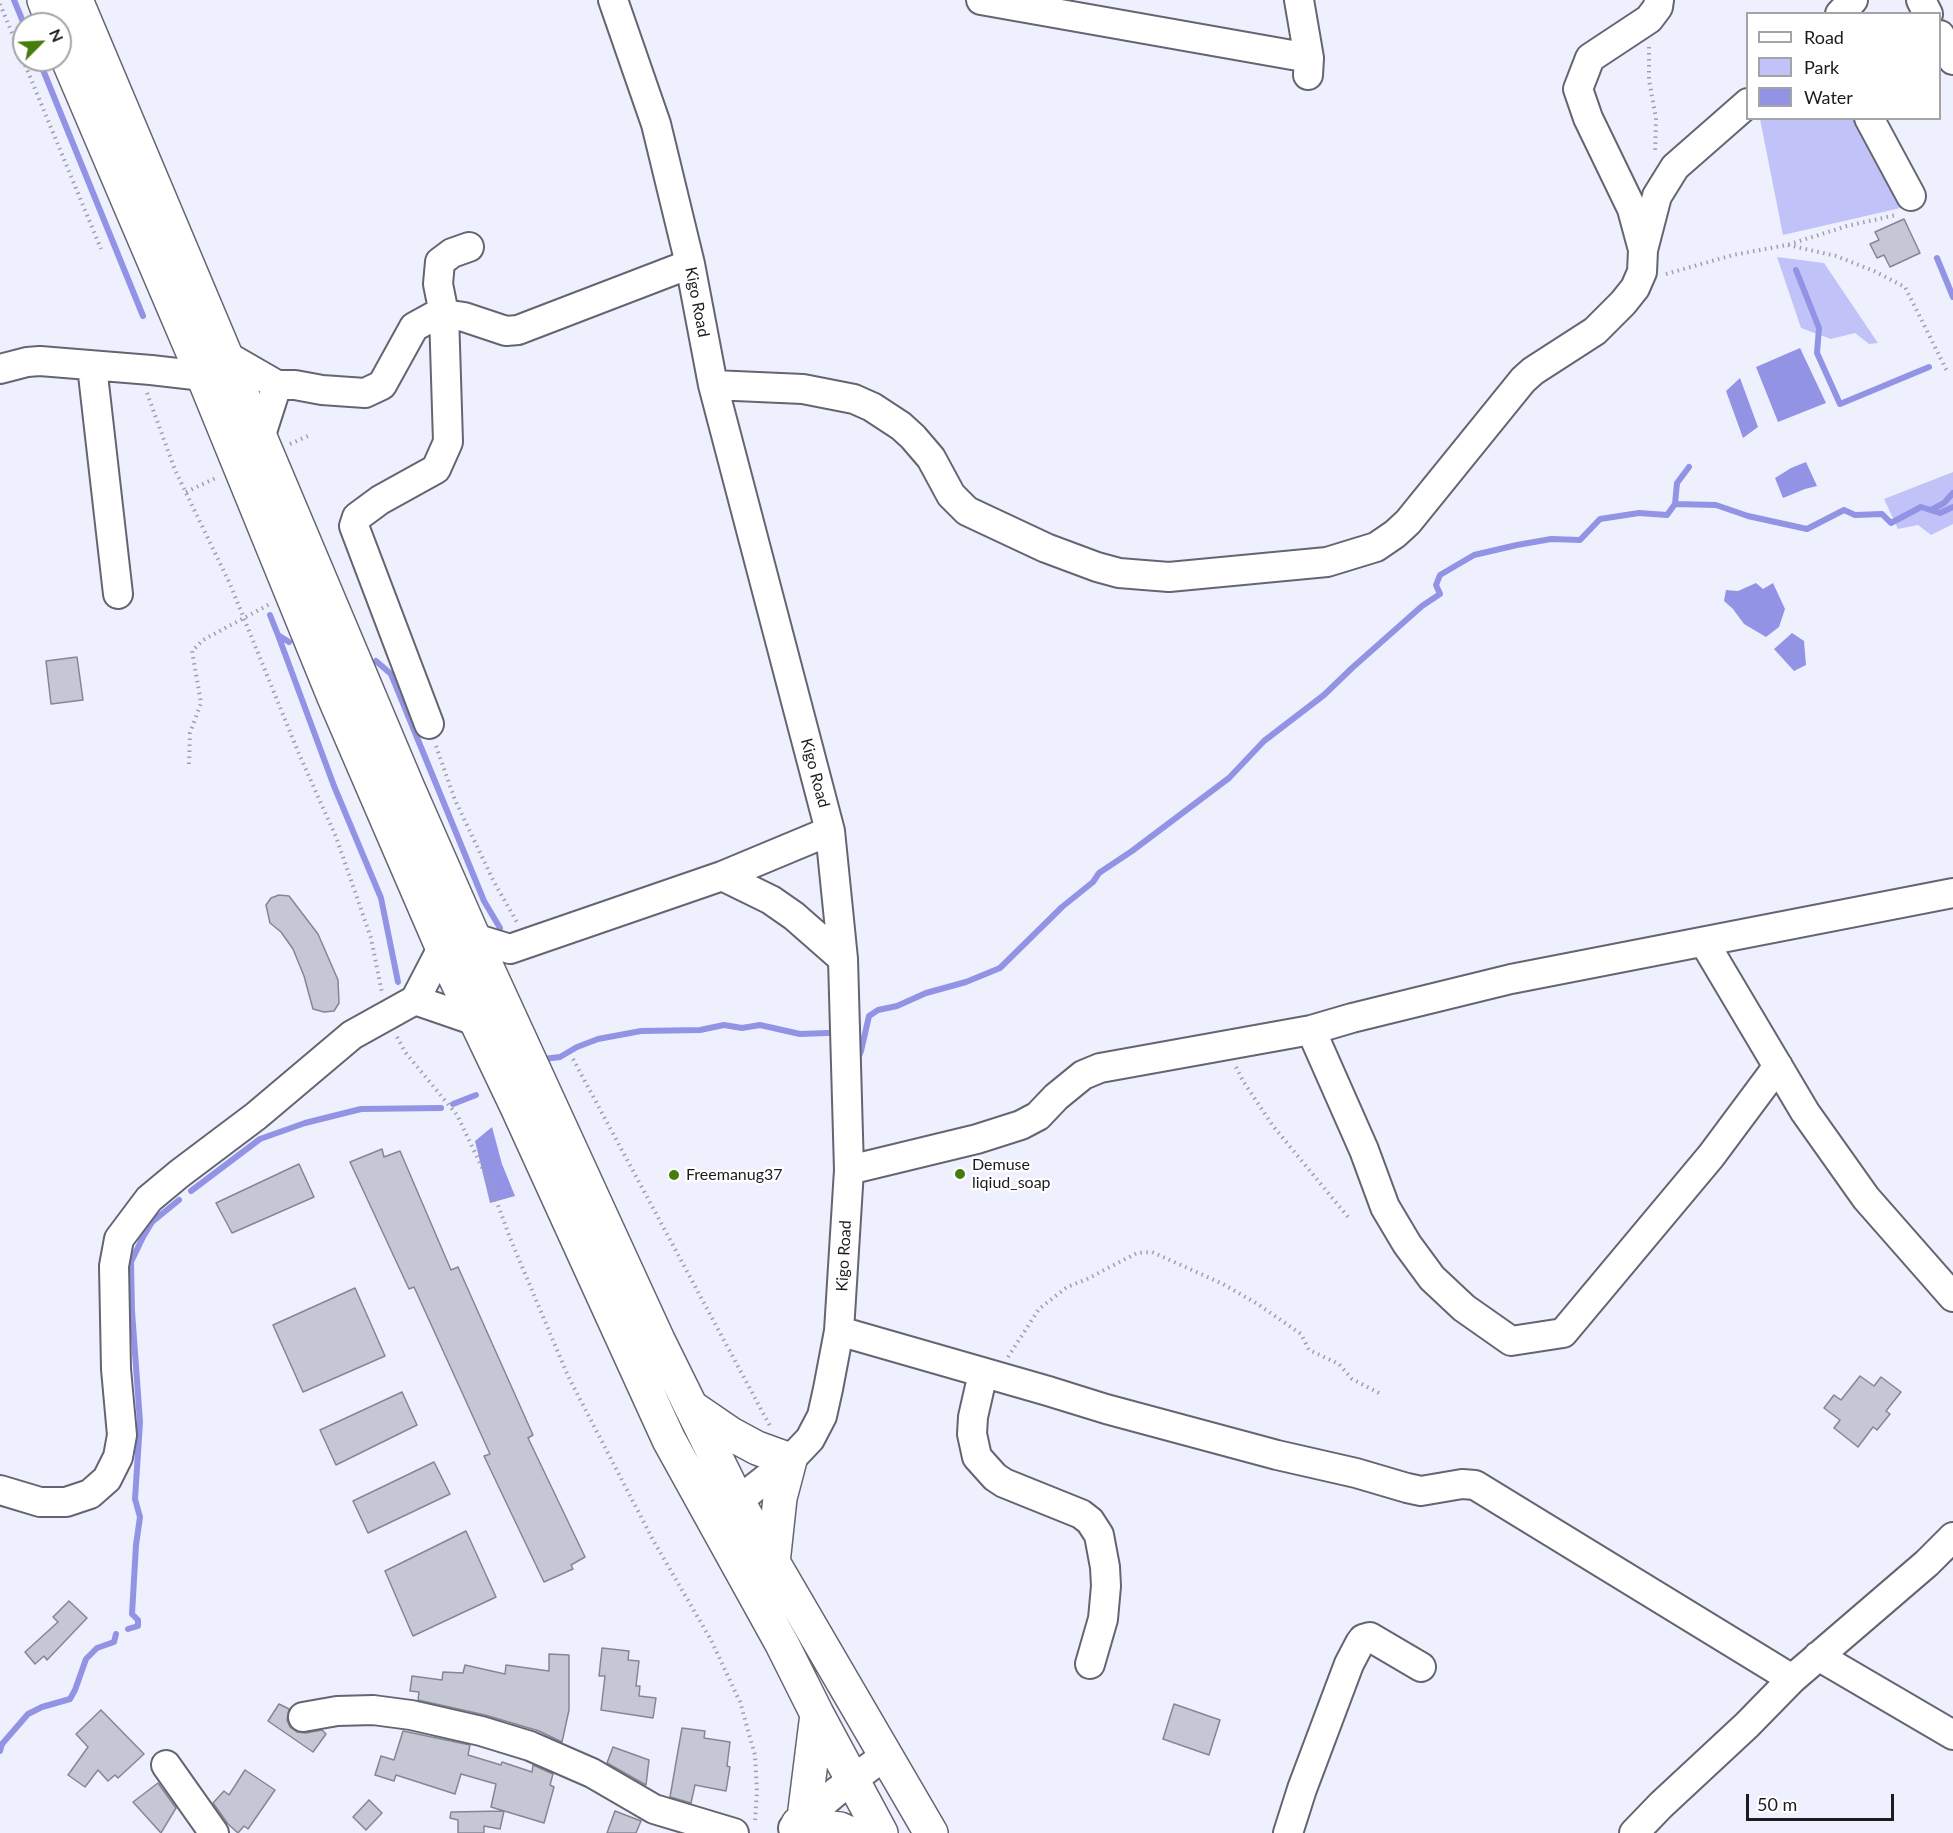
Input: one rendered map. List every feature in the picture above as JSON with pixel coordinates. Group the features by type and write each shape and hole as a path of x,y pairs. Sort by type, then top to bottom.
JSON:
{"highway":[{"path":"76,0 214,366 292,593 334,697 442,948 669,1440 725,1511 773,1563 931,1833"},
{"path":"72,69 184,332 214,366 260,438 403,777 493,981 691,1407 725,1511 782,1644 816,1714 881,1833"},
{"path":"691,1407 740,1438 772,1455 790,1460 780,1498 773,1563"},
{"path":"816,1714 798,1827 840,1829 849,1833"}],"street":[{"name":"Kigo Road","path":"613,0 656,124 690,264 712,385 830,831 843,959 849,1170 839,1331 822,1416 810,1439 790,1460 725,1511"},
{"path":"981,0 1308,67 1299,0"},
{"path":"1842,12 1853,0"},
{"path":"1643,250 1632,209 1588,118 1578,89 1590,58 1654,10"},
{"path":"1941,37 1953,60"},
{"path":"712,385 803,389 854,399 872,407 913,437 931,459 951,495 967,511 1046,548 1097,567 1119,573 1169,578 1327,562 1376,547 1395,534 1408,522 1524,380 1533,371 1595,331 1623,303 1635,288 1642,272 1643,250 1657,196 1675,167 1746,105"},
{"path":"1870,120 1911,196"},
{"path":"429,724 354,526 357,517 380,500 436,469 448,442 444,314 438,284 440,262 452,253 469,248"},
{"path":"0,369 40,361 144,369 214,366 277,385 295,385 355,394 374,390 382,385 414,327 434,316 444,314 464,317 506,331 518,330 690,264"},
{"path":"144,369 184,332"},
{"path":"92,366 118,594"},
{"path":"260,438 277,385"},
{"path":"474,938 520,946 722,876 830,831"},
{"path":"722,876 771,900 794,916 843,959"},
{"path":"849,1170 977,1139 1021,1125 1038,1116 1056,1097 1083,1076 1100,1068 1311,1030 1511,980 1953,893"},
{"path":"1704,942 1804,1112 1866,1198 1953,1297"},
{"path":"493,981 520,946"},
{"path":"0,1490 40,1502 66,1502 90,1494 107,1479 118,1457 122,1435 116,1370 114,1266 119,1239 149,1199 256,1116 352,1035 415,1000 442,948"},
{"path":"415,1000 476,1021"},
{"path":"1311,1030 1364,1150 1385,1207 1407,1244 1432,1278 1464,1308 1511,1341 1563,1333 1711,1156 1778,1066"},
{"path":"839,1331 1106,1409 1407,1488 1421,1491 1462,1484 1475,1485 1792,1679"},
{"path":"991,1375 973,1416 972,1434 977,1457 995,1477 1004,1483 1081,1514 1090,1521 1099,1535 1106,1568 1106,1586 1103,1619 1090,1664"},
{"path":"1634,1833 1792,1679 1953,1537"},
{"path":"1288,1833 1348,1664 1363,1639 1370,1637 1421,1667"},
{"path":"1818,1656 1953,1735"},
{"path":"303,1717 337,1711 373,1710 411,1715 481,1731 530,1746 592,1773 654,1809 744,1828"},
{"path":"798,1827 886,1755"},
{"path":"166,1766 214,1833"}],"path":[{"path":"0,4 101,249"},
{"path":"1654,10 1650,80 1656,118 1655,158"},
{"path":"1635,288 1668,273 1733,255 1787,245 1847,226 1914,211 1911,196"},
{"path":"1787,245 1836,256 1905,286 1947,371"},
{"path":"144,369 175,470 230,584 299,754 336,837 371,938 387,1016 405,1052 457,1116 491,1186 510,1239 568,1376 653,1540 711,1640 740,1702 755,1755 757,1792 744,1828"},
{"path":"189,764 190,733 201,703 192,651 203,640 244,616 292,593"},
{"path":"429,724 455,800 494,882 520,946"},
{"path":"1227,1046 1243,1081 1273,1126 1348,1217"},
{"path":"573,1059 741,1374 790,1460"},
{"path":"991,1375 1039,1309 1067,1287 1087,1280 1137,1253 1152,1252 1223,1284 1256,1303 1300,1334 1309,1350 1339,1364 1352,1379 1381,1394"}],"green space":[{"path":"1760,120 1859,120 1905,207 1783,235"},
{"path":"1777,257 1824,263 1878,343 1869,344 1855,333 1831,339 1801,328"},
{"path":"1953,472 1953,524 1931,535 1918,525 1898,529 1884,499"}],"water":[{"path":"1800,348 1826,403 1778,422 1756,367"},
{"path":"1740,378 1758,427 1743,438 1726,391"},
{"path":"1806,462 1817,486 1783,498 1775,478"},
{"path":"1756,583 1763,589 1773,583 1785,609 1779,627 1766,637 1744,624 1724,601 1726,590 1738,591"},
{"path":"1792,633 1804,641 1806,665 1794,671 1774,649"},
{"path":"492,1127 502,1164 515,1196 490,1203 475,1141"}],"building":[{"path":"1904,219 1920,253 1890,267 1884,255 1877,258 1870,244 1879,240 1875,232"},
{"path":"77,657 83,700 51,704 46,661"},
{"path":"279,895 289,896 318,934 338,980 339,1003 334,1011 324,1012 313,1009 304,976 293,949 281,932 270,923 266,905 271,898"},
{"path":"382,1149 384,1157 400,1151 451,1270 458,1267 533,1435 528,1438 585,1557 571,1565 573,1569 544,1582 484,1456 490,1454 414,1287 409,1289 350,1162"},
{"path":"299,1164 314,1197 232,1233 216,1203"},
{"path":"355,1288 385,1356 303,1392 273,1325"},
{"path":"1860,1376 1874,1386 1881,1377 1901,1392 1886,1411 1890,1414 1877,1430 1873,1427 1858,1447 1834,1428 1840,1420 1824,1408 1834,1395 1841,1400"},
{"path":"402,1392 417,1425 336,1465 320,1430"},
{"path":"434,1462 450,1494 368,1533 353,1501"},
{"path":"466,1531 496,1597 413,1636 385,1571"},
{"path":"69,1601 87,1618 47,1660 44,1656 35,1664 25,1652 58,1622 53,1617"},
{"path":"602,1648 629,1651 628,1660 639,1661 636,1686 640,1686 639,1696 656,1698 653,1718 601,1710 605,1676 599,1676"},
{"path":"549,1654 569,1655 569,1710 562,1742 539,1731 485,1715 418,1700 419,1692 410,1691 412,1676 442,1680 443,1672 463,1673 465,1665 505,1674 506,1665 549,1671"},
{"path":"279,1704 289,1709 287,1720 290,1727 297,1732 322,1730 326,1734 313,1752 268,1721"},
{"path":"1174,1704 1220,1720 1209,1755 1163,1739"},
{"path":"101,1710 144,1754 118,1778 115,1775 108,1781 98,1770 85,1787 68,1775 88,1747 76,1734"},
{"path":"682,1728 705,1731 704,1738 730,1742 727,1766 730,1767 726,1791 695,1785 691,1803 670,1797"},
{"path":"403,1731 470,1745 468,1755 501,1765 502,1762 532,1772 533,1765 553,1774 550,1785 554,1787 544,1823 491,1807 496,1784 461,1774 455,1794 396,1775 394,1781 375,1775 381,1756 394,1760"},
{"path":"613,1747 649,1760 646,1785 607,1763"},
{"path":"245,1770 275,1790 248,1829 244,1826 238,1833 228,1824 213,1803 224,1791 229,1795"},
{"path":"158,1783 176,1808 161,1833 133,1802"},
{"path":"369,1800 382,1813 366,1830 353,1817"},
{"path":"504,1811 500,1829 484,1826 484,1833 458,1833 458,1820 450,1818 451,1812"},
{"path":"615,1811 641,1821 636,1833 607,1833"}],"waterway":[{"path":"14,0 19,12"},
{"path":"44,72 143,316"},
{"path":"1937,258 1953,297"},
{"path":"1796,270 1819,328 1817,353 1840,404 1929,367"},
{"path":"856,1059 861,1051 869,1016 878,1010 897,1006 926,993 966,982 1000,968 1062,907 1093,882 1099,873 1229,778 1264,741 1324,695 1422,606 1440,594 1436,585 1440,575 1474,555 1551,539 1580,540 1600,519 1639,513 1667,515 1675,504 1677,483 1689,467"},
{"path":"1931,510 1944,503 1953,493"},
{"path":"1675,504 1716,505 1748,516 1807,529 1844,510 1855,515 1882,514 1891,523 1921,507 1940,513 1953,507"},
{"path":"270,615 278,635 289,642"},
{"path":"278,635 334,786 381,898 398,982"},
{"path":"376,661 391,674 484,901 500,928"},
{"path":"543,1059 560,1057 598,1039 641,1031 700,1030 724,1025 742,1028 760,1025 800,1034 828,1033"},
{"path":"453,1104 476,1095"},
{"path":"191,1191 260,1139 305,1123 361,1109 441,1108"},
{"path":"128,1629 138,1626 138,1620 132,1614 140,1517 135,1499 140,1422 131,1262 152,1222 179,1200"},
{"path":"0,1751 2,1744 28,1714 42,1707 70,1699 86,1659 97,1648 114,1642 116,1634"}],"place":[{"name":"Demuse liqiud_soap","path":"960,1174"},
{"name":"Freemanug37","path":"674,1175"}]}
